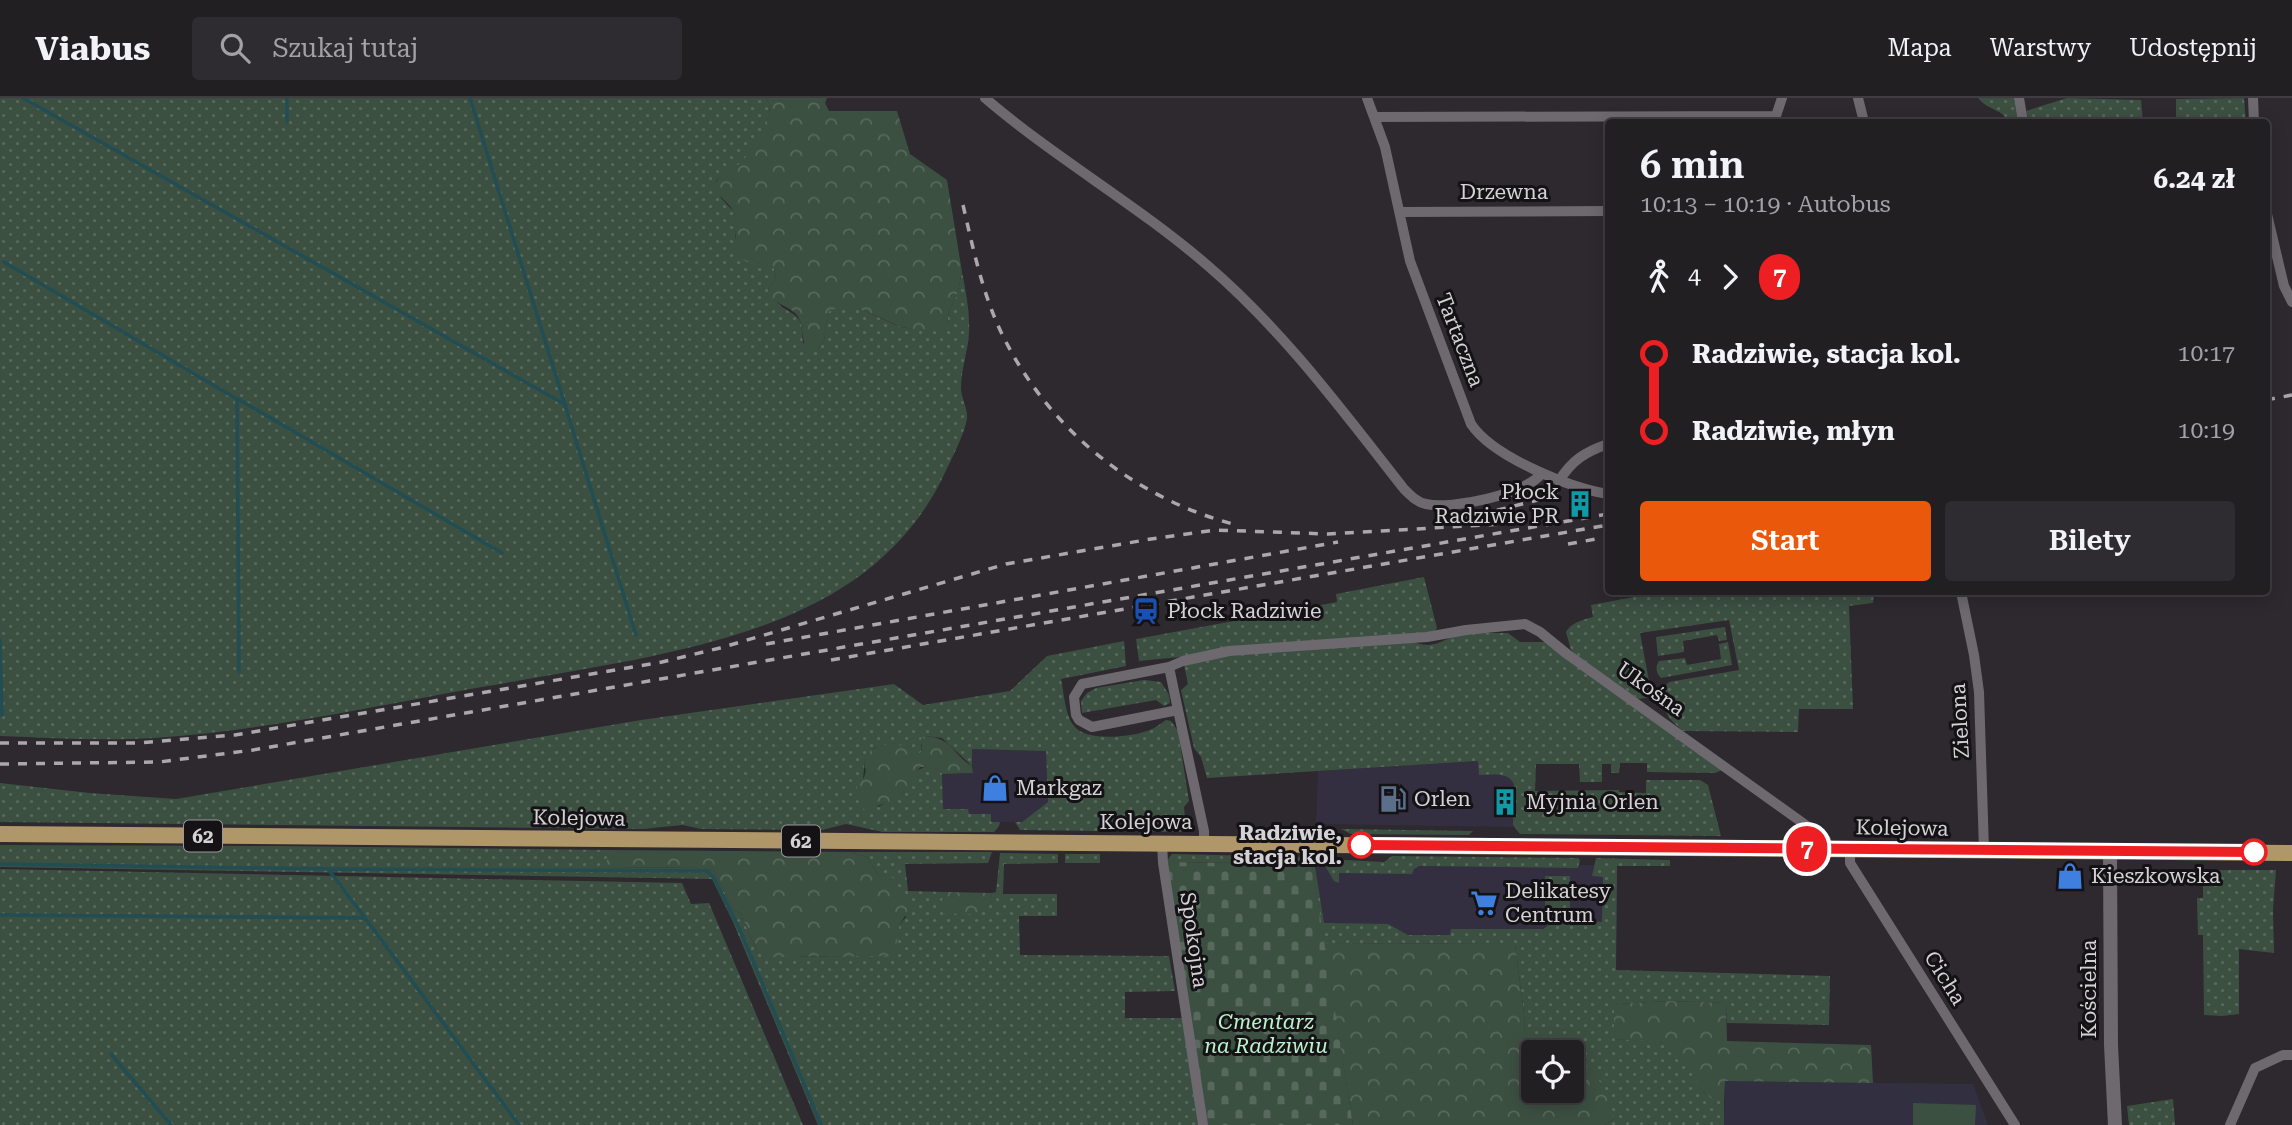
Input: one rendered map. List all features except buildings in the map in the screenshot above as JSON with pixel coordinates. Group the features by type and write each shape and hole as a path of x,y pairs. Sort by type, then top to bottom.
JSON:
{"main road":[{"name":"Kolejowa","path":"0,834 2292,853"},
{"name":"Kościelna","path":"2110,852 2110,1045 2115,1125"}],"street":[{"path":"985,98 1031,136 1169,234 1250,304 1293,349 1404,489 1416,500 1437,506 1484,500 1531,483 1542,473"},
{"name":"Tartaczna","path":"1367,98 1385,147 1415,276 1471,424 1485,439 1542,473 1559,481 1605,493"},
{"path":"1374,117 1775,119 1782,98"},
{"path":"1858,98 1863,119"},
{"path":"2019,98 2022,119"},
{"path":"2253,98 2254,119"},
{"name":"Drzewna","path":"1400,212 1605,211"},
{"path":"2270,227 2284,286 2292,302"},
{"path":"1559,481 1571,463 1605,445"},
{"name":"Zielona","path":"1962,595 1979,692 1984,850"},
{"name":"Ukośna","path":"1178,710 1098,727 1085,725 1079,720 1074,697 1082,684 1169,667 1183,661 1229,651 1427,637 1466,630 1525,625 1540,632 1821,836 1826,840 1829,849"},
{"path":"1169,667 1204,831 1204,843"},
{"name":"Spokojna","path":"1162,843 1203,1125"},
{"name":"Cicha","path":"1850,849 1850,863 2015,1125"},
{"path":"2230,1125 2255,1068 2283,1055 2292,1055"}],"shaded area":[{"name":"Markgaz","path":"971,749 1046,751 1048,802 1022,822 991,822 990,814 968,814 968,809 943,810 942,774 973,773"},
{"path":"1528,758 1520,827 1316,824 1318,771"},
{"path":"1312,864 1617,865 1616,945 1324,943"},
{"path":"1725,1081 1973,1084 1988,1125 1724,1125"}],"green space":[{"path":"0,98 766,98 770,112 758,139 742,162 716,181 721,198 734,212 737,223 735,238 759,264 774,268 776,278 768,289 780,305 800,320 803,343 818,350 824,341 828,311 838,307 858,309 908,328 947,324 962,272 969,325 961,381 967,415 966,425 941,481 915,522 884,556 849,583 810,606 768,624 724,638 634,660 316,718 235,730 135,739 0,736"},
{"path":"766,98 827,98 825,103 829,111 897,111 910,154 947,180 962,272 947,324 937,331 911,329 856,309 837,308 828,312 824,341 818,350 808,352 799,318 770,294 768,289 776,278 774,268 750,263 741,258 737,252 733,211 714,190 720,176 744,159 757,140 770,112"},
{"path":"1978,98 2014,98 2018,119 2006,119"},
{"path":"2067,98 2141,100 2143,119 2028,119 2026,111"},
{"path":"2244,98 2246,119 2176,119 2176,99"},
{"path":"1424,577 1437,628 1434,632 1139,661 1136,639 1337,602 1336,594"},
{"path":"1645,595 1874,595 1873,603 1849,606 1853,709 1799,709 1798,732 1683,731 1666,712 1663,688 1669,682 1739,670 1729,620 1640,633 1652,697 1638,699 1571,650 1566,632 1581,620 1593,617 1591,605"},
{"path":"1725,627 1727,640 1719,641 1717,635 1683,641 1684,652 1658,656 1656,637"},
{"path":"1508,633 1520,642 1545,642 1725,769 1715,773 1647,772 1647,763 1620,763 1619,773 1611,773 1611,764 1602,764 1602,782 1580,782 1579,764 1536,764 1535,791 1619,790 1646,793 1646,780 1700,780 1708,785 1721,836 1520,834 1513,825 1514,784 1503,775 1479,775 1478,761 1207,778 1201,757 1194,748 1181,690 1188,684 1184,665 1225,655 1410,641 1432,645 1461,634"},
{"path":"1124,641 1126,666 1061,679 1067,710 1074,726 1080,731 1098,736 1139,733 1166,720 1171,721 1178,731 1189,801 1184,807 1186,828 1181,832 1020,830 1015,822 1022,822 1048,802 1046,751 972,749 972,766 942,738 926,736 919,754 911,754 897,743 874,748 865,760 863,779 878,807 902,794 917,770 926,767 939,769 942,774 943,809 968,809 969,814 991,814 991,822 1000,822 994,832 883,832 846,824 822,830 701,829 683,825 642,829 0,822 0,783 176,799 641,720 894,684 923,705 1010,691 1047,656"},
{"path":"1728,642 1732,665 1661,678 1658,674 1659,661 1685,658 1687,665 1721,659 1719,644"},
{"path":"1144,680 1161,682 1169,695 1170,703 1164,706 1156,700 1082,713 1081,701 1087,693 1096,688"},
{"path":"926,736 948,744 972,766 973,773 942,774 939,769 921,767 898,799 865,810 856,791 864,777 866,757 869,753 882,745 897,743 911,753 919,754 922,751 921,738"},
{"path":"1341,829 1473,831 1469,835 1351,834"},
{"path":"0,845 607,850 607,867 708,868 714,872 734,910 741,914 757,952 803,957 894,955 899,925 906,917 897,894 879,877 867,857 850,852 992,852 988,863 905,864 908,891 947,892 942,901 990,904 992,893 996,892 1000,853 1058,854 1058,863 1004,864 1003,894 1057,894 1057,916 1019,916 1020,955 1169,956 1175,991 1125,992 1125,1018 1183,1018 1198,1125 818,1125 733,922 712,879 0,867"},
{"path":"607,850 850,852 867,857 879,877 894,878 897,894 906,894 909,910 899,925 895,956 767,957 757,952 741,914 734,910 714,872 708,868 607,867"},
{"path":"1065,854 1100,854 1100,863 1065,863"},
{"path":"1172,854 1308,857 1315,867 1324,923 1388,924 1408,935 1450,935 1451,929 1544,929 1555,922 1563,921 1602,922 1603,877 1592,876 1596,858 1670,860 1670,866 1617,866 1616,970 1830,976 1829,1025 1727,1023 1726,1003 1668,1001 1614,1004 1614,1039 1659,1041 1678,1051 1690,1063 1704,1092 1724,1100 1724,1125 1605,1125 1614,1119 1589,1068 1584,1068 1584,1040 1525,1040 1515,944 1324,943 1312,864 1166,862"},
{"path":"1392,856 1580,860 1578,868 1419,866 1412,874 1339,873 1339,883 1334,881 1324,864 1326,859 1384,862"},
{"name":"Cmentarz na Radziwiu","path":"1166,862 1312,864 1353,1125 1207,1125"},
{"path":"0,869 682,883 691,904 709,903 803,1125 0,1125"},
{"path":"2203,870 2276,870 2274,953 2239,949 2239,1014 2204,1015 2203,935 2198,935 2197,898 2203,898"},
{"path":"1545,876 1570,876 1570,915 1545,919"},
{"path":"947,892 992,893 987,909 976,914 961,915 944,907 942,901"},
{"path":"1324,943 1515,944 1525,1040 1521,1040 1521,1103 1584,1103 1584,1068 1589,1067 1609,1094 1614,1119 1605,1125 1353,1125"},
{"path":"1668,1001 1726,1003 1727,1041 1871,1045 1873,1083 1725,1081 1724,1100 1712,1099 1698,1086 1688,1061 1662,1042 1614,1039 1614,1004"},
{"path":"2173,1099 2175,1125 2129,1125 2127,1106"},
{"path":"1913,1103 1976,1105 1975,1125 1913,1125"}],"waterway":[{"path":"23,98 566,405"},
{"path":"287,98 287,122"},
{"path":"470,98 636,635"},
{"path":"4,262 237,399 239,672"},
{"path":"238,399 502,553"},
{"path":"0,640 2,715"},
{"path":"0,864 328,869"},
{"path":"365,918 328,869 707,871 714,878 740,930 821,1125"},
{"path":"0,915 365,918 519,1125"},
{"path":"111,1054 171,1125"}],"railway":[{"path":"963,205 994,317 1020,367 1043,399 1098,455 1129,478 1199,513 1237,525"},
{"path":"2270,399 2292,395"},
{"path":"1462,519 1562,494"},
{"path":"0,764 159,762 253,750 1605,515"},
{"path":"0,743 138,743 235,735 662,662 720,648 1006,564 1151,539 1215,530 1328,534 1502,524"},
{"path":"831,660 1605,526"},
{"path":"1568,544 1605,538"},
{"path":"766,644 1338,542"}],"bus line":[{"name":"7","path":"1361,845 2254,852"}],"place":[{"name":"Płock Radziwie PR","path":"1580,504"},
{"name":"Płock Radziwie","path":"1146,611"},
{"name":"Markgaz","path":"995,788"},
{"name":"Orlen","path":"1393,799"},
{"name":"Myjnia Orlen","path":"1505,802"},
{"name":"Radziwie, stacja kol.","path":"1361,845"},
{"name":"Kieszkowska","path":"2070,876"},
{"name":"Delikatesy Centrum","path":"1484,903"}]}
